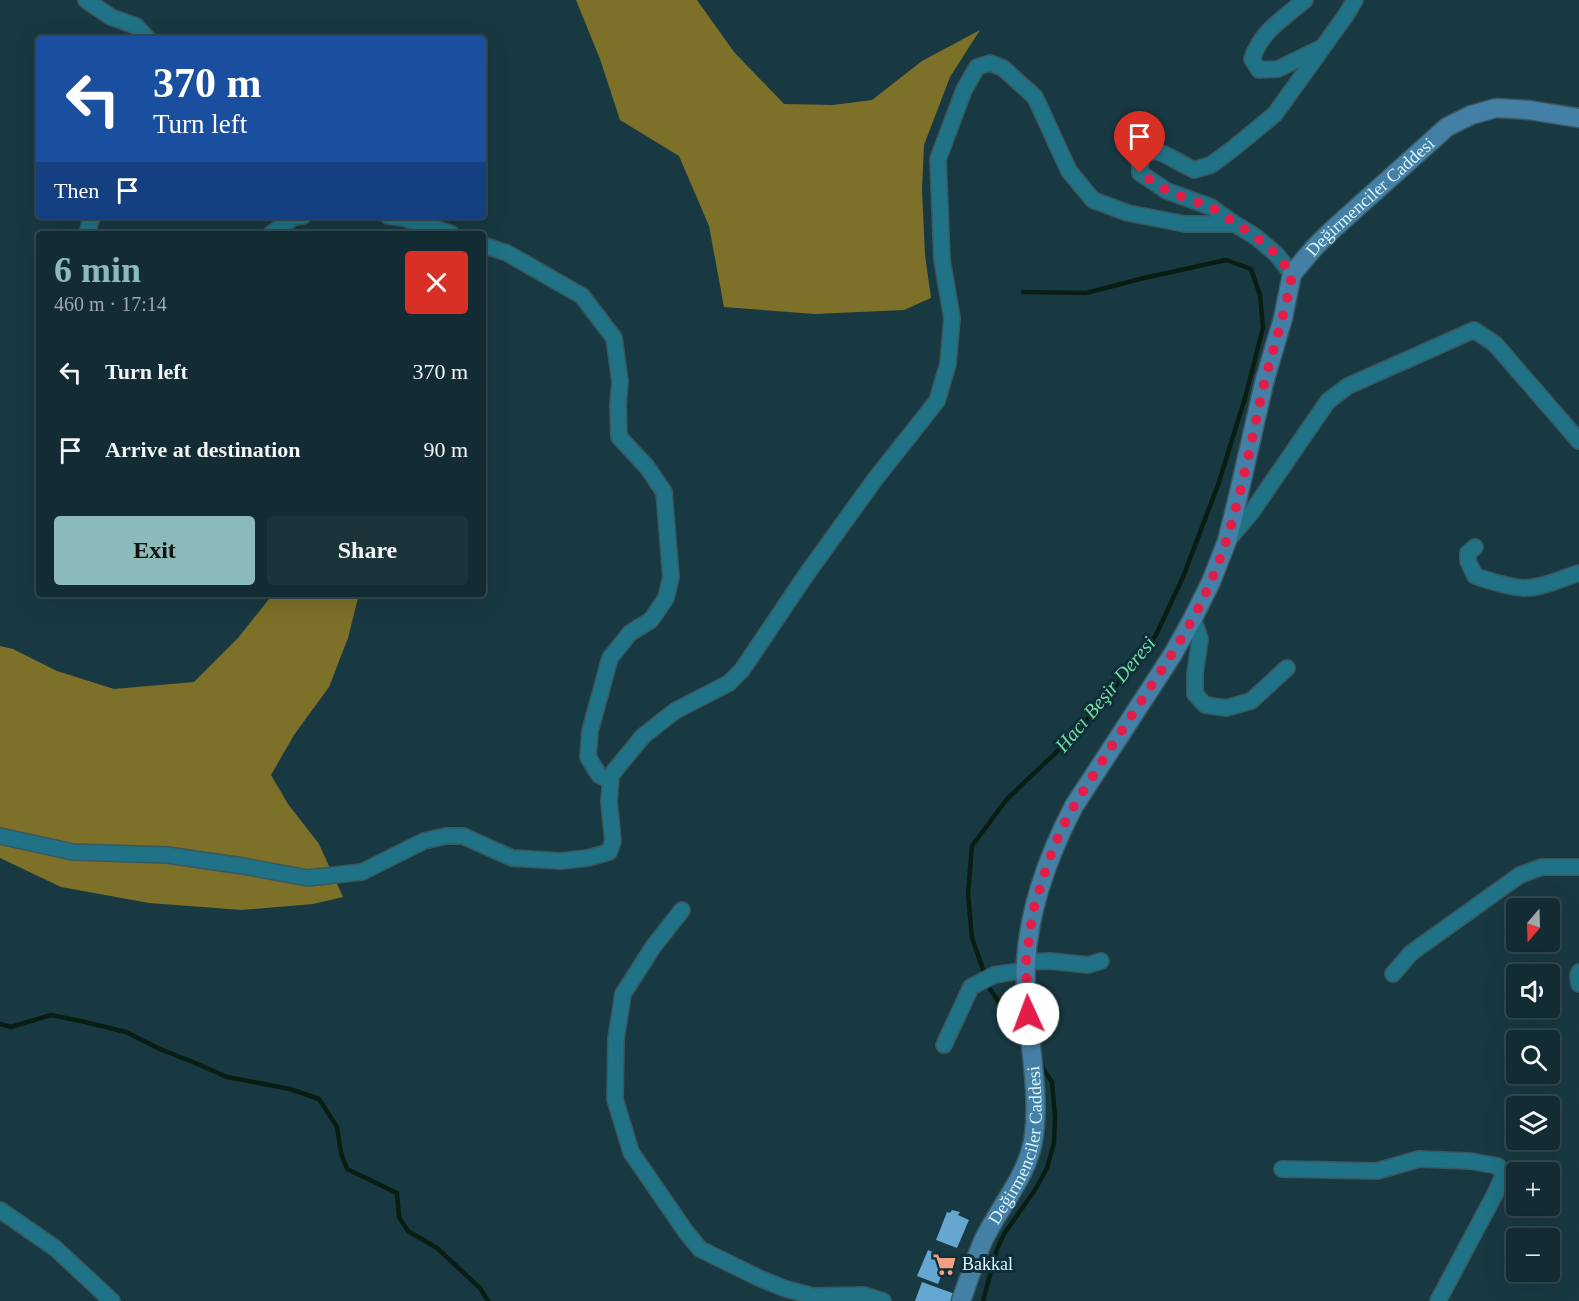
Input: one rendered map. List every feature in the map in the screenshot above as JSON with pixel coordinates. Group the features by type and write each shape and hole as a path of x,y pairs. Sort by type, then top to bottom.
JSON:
{"main road":[{"name":"Değirmenciler Caddesi","path":"961,1301 984,1241 1025,1168 1034,1135 1035,1090 1026,966 1033,910 1050,857 1074,806 1173,654 1211,582 1227,541 1292,274 1331,231 1447,127 1471,115 1496,108 1529,110 1579,118"}],"street":[{"path":"86,0 111,17 136,26 145,36"},
{"path":"1305,0 1271,28 1256,46 1252,59 1259,70 1278,69 1323,47"},
{"path":"1292,274 1276,254 1256,237 1211,207 1167,191 1140,173 1140,163 1145,154 1154,151 1194,170 1211,165 1235,147 1275,114 1347,15 1355,0"},
{"path":"0,836 73,852 167,855 308,878 362,872 424,842 446,836 463,836 512,858 561,861 588,858 609,852 613,841 609,802 611,775 643,736 675,711 729,683 742,670 806,575 876,478 937,401 948,364 952,318 942,260 938,159 964,90 977,67 990,63 1003,68 1035,97 1069,171 1093,200 1128,213 1185,225 1235,224"},
{"path":"275,231 291,219"},
{"path":"407,219 443,231"},
{"path":"486,246 507,253 582,297 614,338 620,381 619,437 647,466 664,492 671,577 666,598 651,620 630,633 610,658 590,731 588,757 599,775 610,780"},
{"path":"1227,541 1251,513 1328,401 1348,386 1474,330 1495,344 1579,441"},
{"path":"1476,547 1468,553 1468,561 1475,576 1509,586 1525,588 1579,573"},
{"path":"1193,618 1200,639 1195,674 1195,694 1205,705 1226,708 1251,701 1287,668"},
{"path":"1393,974 1411,953 1520,875 1542,867 1579,867"},
{"path":"682,910 653,947 623,994 616,1039 615,1099 632,1152 700,1249 786,1289 813,1296 864,1295 883,1301"},
{"path":"944,1045 971,987 994,975 1050,961 1088,965 1101,961"},
{"path":"1579,972 1579,984"},
{"path":"1282,1169 1377,1171 1419,1159 1470,1161 1498,1166 1504,1173 1495,1194 1438,1301"},
{"path":"0,1210 54,1248 112,1301"}],"shaded area":[{"path":"576,0 697,0 734,52 784,104 833,105 872,100 922,61 980,30 950,77 924,145 922,189 925,255 931,298 904,310 815,314 724,307 709,226 679,156 620,120 600,59"},
{"path":"271,597 358,597 348,638 329,687 294,735 271,775 288,804 319,844 343,897 313,904 242,910 149,903 61,887 0,858 0,646 13,649 57,671 114,689 194,682 238,638"}],"building":[{"path":"952,1210 960,1212 958,1215 969,1220 957,1248 936,1240 947,1212 950,1213"},
{"path":"928,1250 948,1259 938,1284 917,1276"},
{"path":"922,1282 955,1294 952,1301 915,1301"}],"waterway":[{"name":"Hacı Beşir Deresi","path":"1023,292 1086,293 1226,260 1251,269 1260,295 1263,328 1245,398 1218,485 1183,577 1156,635 1111,692 1066,743 1007,799 972,846 968,894 972,938 990,989 1024,1040"},
{"path":"0,1024 11,1027 51,1015 85,1022 126,1032 227,1077 290,1089 319,1099 337,1127 341,1153 347,1169 397,1193 399,1217 408,1231 437,1248 480,1288 488,1301"},
{"name":"Hacı Beşir Deresi","path":"983,1301 997,1249 1004,1234 1035,1190 1047,1168 1054,1143 1055,1117 1052,1082 1040,1064"}],"place":[{"name":"Bakkal","path":"944,1264"}],"route":[{"path":"1028,1014 1026,962 1033,910 1050,857 1074,806 1173,654 1211,582 1227,541 1292,274 1276,254 1256,237 1211,207 1167,191 1140,173"}]}
